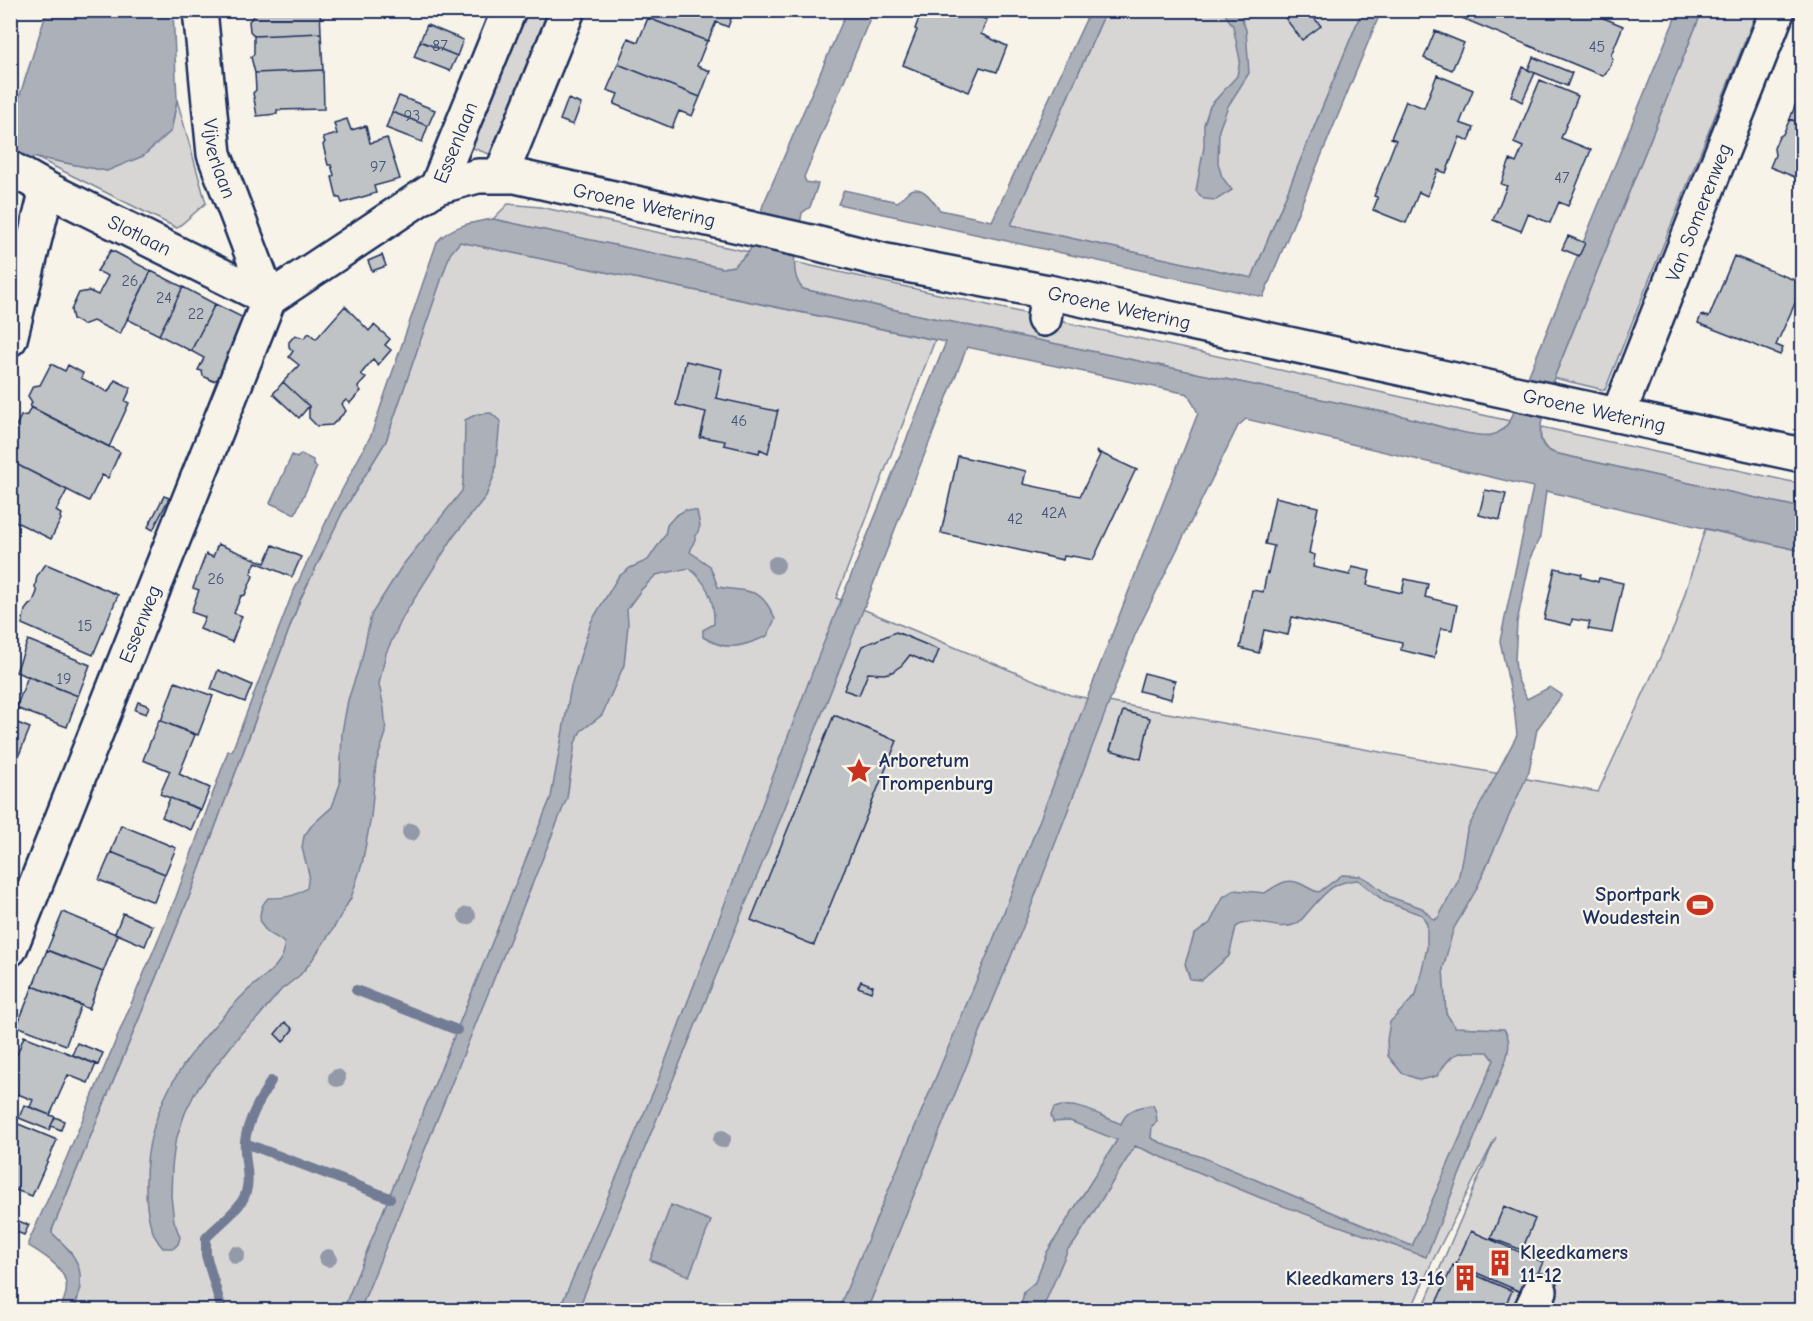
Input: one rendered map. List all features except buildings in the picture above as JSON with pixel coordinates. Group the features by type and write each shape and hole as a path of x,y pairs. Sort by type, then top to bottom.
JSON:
{"street":[{"name":"Vijverlaan","path":"200,10 214,154 269,299"},
{"name":"Essenlaan","path":"269,299 436,188 509,10"},
{"path":"501,175 567,10"},
{"name":"Van Somerenweg","path":"1618,415 1779,10"},
{"name":"Slotlaan","path":"15,171 269,299"},
{"name":"Groene Wetering","path":"436,188 478,176 515,176 811,242 1046,306 1509,391 1803,455"},
{"path":"10,339 47,189"},
{"name":"Essenweg","path":"10,949 269,299"}],"shaded area":[{"path":"47,11 173,11 177,100 171,131 143,156 107,171 35,157 24,161 11,188 11,140 17,104"},
{"path":"525,11 549,11 492,155 470,147"},
{"path":"847,11 873,11 804,177 806,182 818,184 810,207 802,213 795,253 795,273 803,289 1402,416 1484,436 1498,433 1510,421 1678,11 1702,11 1554,378 1542,418 1541,440 1546,448 1554,453 1802,508 1802,551 1546,491 1540,537 1531,556 1517,622 1515,660 1517,678 1527,699 1550,687 1562,695 1537,729 1529,771 1476,890 1453,930 1443,969 1446,1013 1455,1027 1504,1029 1508,1040 1508,1052 1426,1257 1261,1198 1135,1146 1075,1242 1068,1249 1042,1310 1020,1310 1024,1292 1035,1282 1047,1252 1117,1140 1070,1121 1053,1122 1051,1115 1054,1108 1080,1107 1121,1124 1126,1115 1134,1110 1153,1105 1157,1122 1152,1126 1151,1138 1202,1157 1412,1246 1494,1060 1488,1052 1463,1052 1452,1057 1437,1076 1420,1080 1402,1073 1388,1056 1387,1040 1390,1022 1416,995 1427,948 1427,924 1422,915 1384,901 1358,880 1342,883 1330,889 1296,924 1281,926 1251,922 1236,927 1229,956 1202,980 1190,979 1185,964 1194,935 1210,923 1223,897 1234,890 1265,893 1280,884 1294,881 1319,892 1342,875 1361,876 1390,897 1422,908 1434,920 1438,918 1458,881 1467,830 1517,735 1514,707 1500,641 1533,487 1246,419 1238,426 1135,635 1027,917 867,1310 838,1310 988,953 1198,413 1188,394 967,347 776,830 578,1310 559,1310 657,1083 818,657 946,342 460,242 450,254 386,441 342,513 300,600 189,897 52,1230 52,1233 75,1260 80,1276 74,1310 60,1310 66,1292 64,1277 55,1264 28,1243 66,1159 176,897 228,751 232,751 291,597 332,509 371,435 437,242 455,228 493,219 722,268 734,266 749,252 763,205"},
{"path":"1090,11 1106,11 1011,225 1252,278 1362,11 1381,11 1263,297 838,204 844,190 898,202 909,191 919,189 927,194 940,210 992,221"},
{"path":"1106,11 1362,11 1252,278 1011,225"},
{"path":"1219,11 1239,11 1246,30 1249,73 1228,106 1219,130 1218,163 1222,177 1232,190 1216,200 1204,199 1196,191 1204,147 1204,124 1210,106 1237,76 1240,60 1233,26 1225,14"},
{"path":"1702,11 1757,11 1605,390 1554,378"},
{"path":"177,100 206,203 177,228 35,157 107,171 171,131"},
{"path":"508,204 540,207 749,252 734,266 722,268 493,219"},
{"name":"Arboretum Trompenburg","path":"460,242 935,340 836,598 1070,695 1598,792 1675,625 1705,529 1802,551 1802,1310 1422,1310 1496,1137 1432,1262 1411,1310 74,1310 81,1288 71,1252 52,1233 52,1230 189,897 300,600 342,513 386,441 450,253"},
{"path":"794,262 1510,421 1502,430 1484,436 1402,416 909,313 803,289 795,277"},
{"path":"491,413 500,421 495,473 486,496 454,536 404,615 386,653 379,684 386,733 376,763 371,817 362,864 351,898 310,963 242,1032 196,1091 185,1113 175,1143 172,1167 171,1196 174,1221 180,1237 174,1248 163,1248 151,1228 146,1196 149,1149 159,1111 170,1087 195,1049 215,1024 247,991 275,967 282,956 284,943 264,928 260,920 261,910 268,898 289,896 307,888 309,874 302,848 304,836 312,825 332,807 340,784 342,732 348,700 362,658 371,615 402,566 462,491 465,420 477,414"},
{"path":"1541,427 1802,484 1802,508 1554,453 1542,443"},
{"path":"301,454 313,460 313,465 317,467 295,514 270,503 292,455 297,458"},
{"path":"685,510 697,511 700,526 690,552 710,566 718,587 747,591 760,596 770,608 775,619 767,636 742,645 720,645 703,637 703,630 714,624 713,608 709,593 701,579 689,568 656,575 627,609 628,625 624,665 602,715 581,731 575,743 567,798 360,1310 343,1310 551,797 571,686 591,622 618,577 630,568 648,560 665,535 667,525"},
{"path":"671,1205 711,1221 689,1276 650,1260"}],"waterway":[{"path":"356,990 457,1030"},
{"path":"222,1310 206,1255 206,1238 234,1211 245,1194 248,1179 245,1141 255,1110 271,1081"},
{"path":"245,1143 390,1198"}],"place":[{"name":"Arboretum Trompenburg","path":"859,771"},
{"name":"Sportpark Woudestein","path":"1700,905"},
{"name":"Kleedkamers 11-12","path":"1500,1263"},
{"name":"Kleedkamers 13-16","path":"1465,1278"}]}
